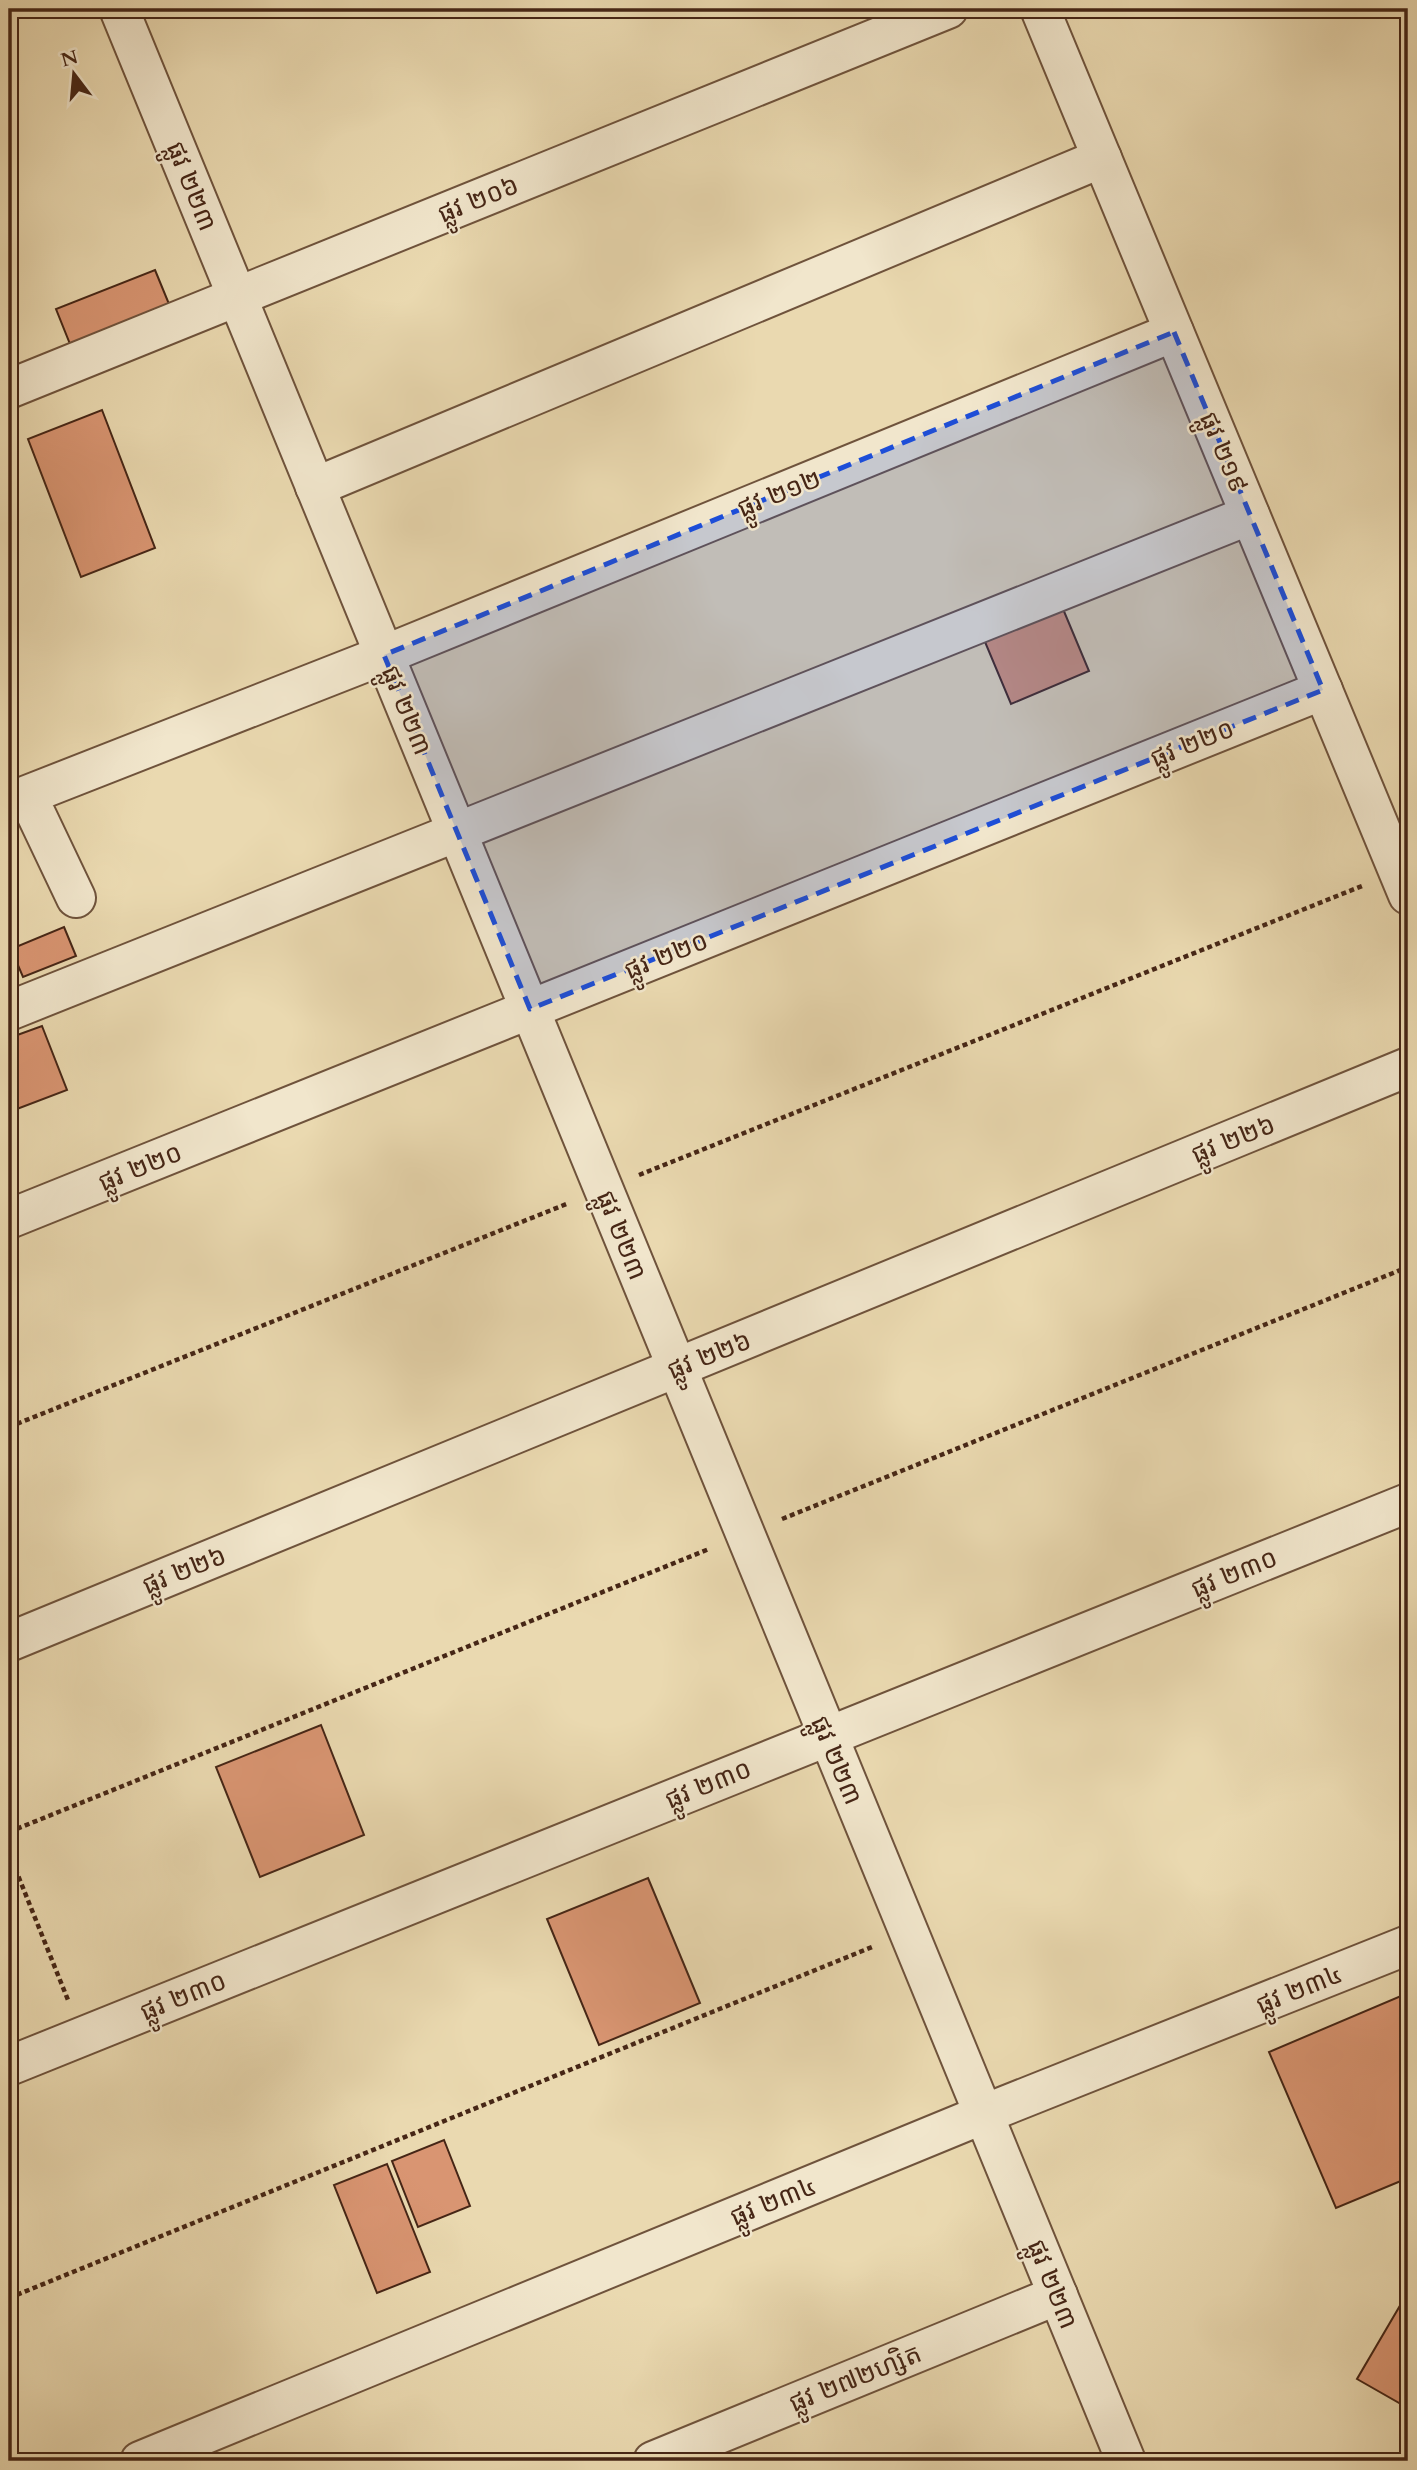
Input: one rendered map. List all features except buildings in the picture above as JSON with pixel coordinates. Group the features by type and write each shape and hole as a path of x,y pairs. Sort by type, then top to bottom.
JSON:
{"street":[{"name":"ផ្លូវ ២២៣","path":"119,9 1126,2461"},
{"name":"ផ្លូវ ២០៦","path":"9,389 948,9"},
{"name":"ផ្លូវ ២១៩","path":"1040,9 1403,883"},
{"path":"315,486 1102,158"},
{"name":"ផ្លូវ ២១២","path":"18,799 384,654 1174,332"},
{"path":"9,1011 1250,515"},
{"name":"ផ្លូវ ២២០","path":"9,1219 1323,690"},
{"path":"18,799 76,898"},
{"name":"ផ្លូវ ២២៦","path":"9,1642 1408,1067"},
{"name":"ផ្លូវ ២៣០","path":"9,2066 1408,1503"},
{"name":"ផ្លូវ ២៣៤","path":"140,2461 984,2115 1408,1945"},
{"name":"ផ្លូវ ២៧២ហ្សិត","path":"653,2461 1058,2295"}],"path":[{"path":"9,1427 603,1189 1403,883"},
{"path":"9,1853 83,2036"},
{"path":"9,2298 909,1932"}],"highlighted area":[{"path":"1174,332 1323,690 530,1009 384,655"}]}
